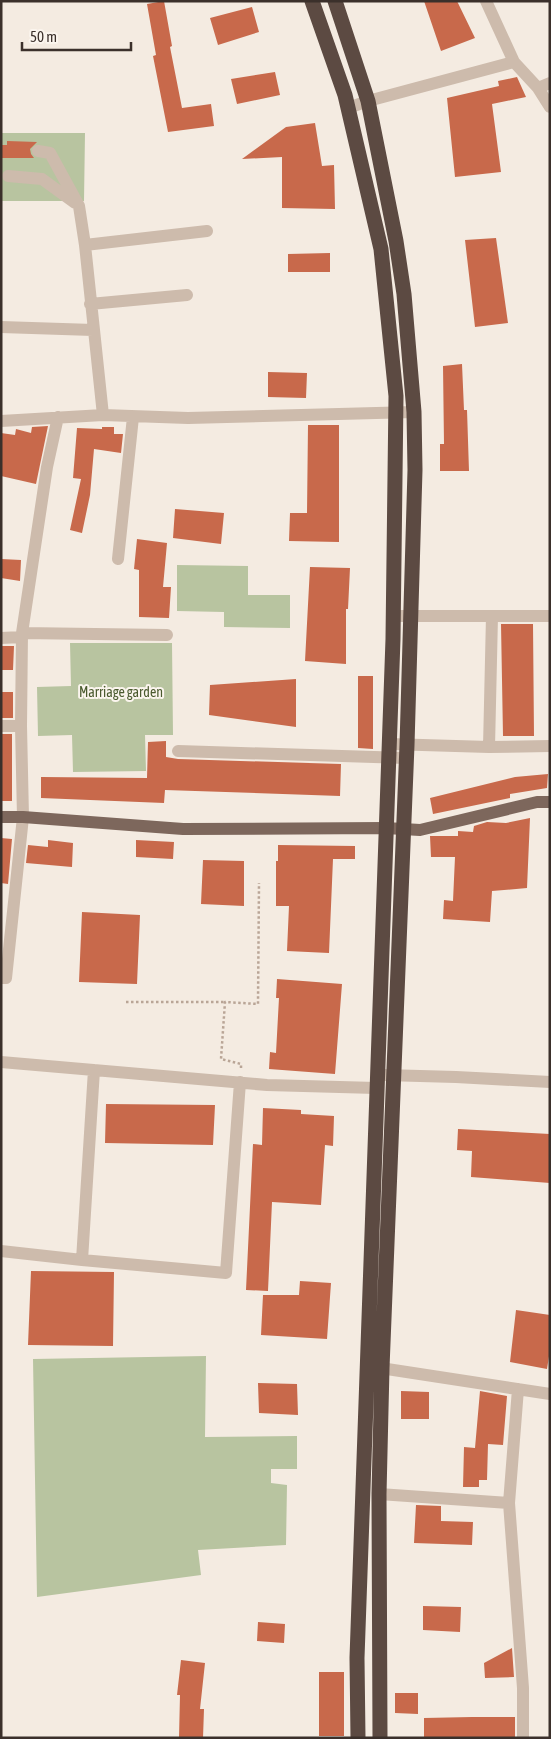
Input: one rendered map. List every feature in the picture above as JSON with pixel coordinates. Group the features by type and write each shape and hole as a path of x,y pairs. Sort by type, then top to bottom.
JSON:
{"highway":[{"path":"312,1 348,108 381,249 396,396 393,616 357,1658 358,1738"},
{"path":"335,1 368,101 396,241 405,304 414,412 415,470 406,752 382,1368 379,1494 380,1738"},
{"path":"372,1216 388,1218"},
{"path":"359,1598 380,1599"}],"main road":[{"path":"1,817 183,829 386,828 420,830 537,802 550,802"}],"street":[{"path":"486,1 514,62 544,85 550,107"},
{"path":"348,108 514,62"},
{"path":"38,151 50,153 79,206 85,245 103,415"},
{"path":"8,176 42,180 79,206"},
{"path":"85,245 207,232"},
{"path":"90,304 187,295"},
{"path":"1,327 93,330"},
{"path":"1,421 103,415 188,418 414,412"},
{"path":"1,978 6,978 23,817 22,635 47,467 58,417"},
{"path":"118,558 132,417"},
{"path":"393,616 550,616"},
{"path":"489,747 492,616"},
{"path":"1,638 22,635 167,634"},
{"path":"1,726 21,726"},
{"path":"178,751 406,752 489,747 550,746"},
{"path":"1,1062 267,1085 376,1082 394,1076 550,1082"},
{"path":"82,1260 94,1070"},
{"path":"1,1251 226,1273 240,1082"},
{"path":"366,1366 550,1394"},
{"path":"518,1389 509,1503 523,1688 523,1738"},
{"path":"379,1494 509,1503"}],"path":[{"path":"126,1002 258,1004 259,883"},
{"path":"225,1002 221,1059 241,1064 240,1082"}],"green space":[{"path":"1,133 85,133 84,201 1,201"},
{"path":"177,565 248,566 248,595 290,595 290,628 224,627 224,612 177,611"},
{"name":"Marriage garden","path":"70,643 172,643 173,735 145,735 146,771 73,772 72,735 38,736 37,687 71,686"},
{"path":"206,1356 205,1437 297,1436 297,1469 271,1469 271,1483 287,1485 286,1545 198,1550 201,1575 37,1597 33,1359"}],"building":[{"path":"164,1 172,46 170,47 182,108 211,104 214,126 168,132 153,56 156,55 147,4"},
{"path":"424,1 457,1 475,38 441,51"},
{"path":"252,7 259,32 218,45 210,18"},
{"path":"275,72 280,95 237,104 231,79"},
{"path":"517,77 526,97 492,104 501,172 455,177 447,98 499,86 498,81"},
{"path":"315,123 322,166 334,165 335,209 282,208 282,157 242,159 286,127"},
{"path":"7,141 37,142 30,149 34,158 1,158 1,145 7,145"},
{"path":"496,238 508,323 475,327 465,240"},
{"path":"330,253 330,272 288,272 288,254"},
{"path":"462,364 464,410 467,410 469,471 440,471 440,444 444,444 443,366"},
{"path":"268,372 307,373 306,398 268,397"},
{"path":"308,425 339,425 339,542 289,541 290,513 307,513"},
{"path":"48,426 36,484 1,476 1,433 15,435 16,429 31,433 32,427"},
{"path":"102,427 114,427 114,434 123,434 121,453 94,449 90,495 82,533 70,530 81,479 73,478 77,428 102,429"},
{"path":"175,509 224,513 221,544 173,538"},
{"path":"137,539 167,543 163,587 171,587 169,618 139,617 139,570 134,569"},
{"path":"1,559 21,560 20,581 1,578"},
{"path":"310,567 350,568 348,609 346,609 346,664 305,661"},
{"path":"501,624 533,624 534,736 503,736"},
{"path":"2,646 14,646 13,670 1,670"},
{"path":"358,676 373,676 373,749 358,748"},
{"path":"296,679 296,727 209,715 210,685"},
{"path":"1,692 13,692 13,718 1,718"},
{"path":"1,734 12,734 12,801 1,801"},
{"path":"166,741 166,757 178,759 341,764 340,796 165,790 164,803 41,798 41,777 147,778 148,742"},
{"path":"548,774 547,788 510,794 510,798 433,814 430,798 515,777"},
{"path":"530,818 527,888 492,891 490,922 443,919 444,900 453,901 455,857 431,857 430,836 458,836 458,831 473,832 474,826 487,822 506,823"},
{"path":"1,838 12,839 8,884 1,883"},
{"path":"48,840 73,843 72,867 26,863 28,845 48,847"},
{"path":"136,840 174,842 173,859 136,857"},
{"path":"278,845 355,846 355,859 333,859 329,953 287,951 289,906 276,906"},
{"path":"203,860 244,861 244,906 201,904"},
{"path":"82,912 140,915 137,984 79,982"},
{"path":"277,979 342,984 335,1074 269,1069 270,1052 276,1053 279,998 276,998"},
{"path":"106,1104 215,1105 213,1145 105,1143"},
{"path":"263,1108 301,1110 301,1114 334,1116 333,1146 325,1145 321,1205 272,1202 268,1291 246,1290 253,1144 262,1145"},
{"path":"458,1129 550,1134 550,1183 471,1177 472,1151 457,1150"},
{"path":"31,1271 114,1272 113,1346 28,1345"},
{"path":"300,1281 331,1283 327,1339 261,1335 263,1295 299,1295"},
{"path":"516,1310 550,1315 550,1350 547,1369 510,1362"},
{"path":"258,1383 297,1384 298,1415 259,1413"},
{"path":"401,1391 429,1392 429,1419 401,1419"},
{"path":"480,1391 507,1396 503,1445 488,1444 487,1480 479,1480 479,1487 463,1487 464,1447 475,1448"},
{"path":"416,1505 441,1506 441,1521 473,1522 472,1545 414,1543"},
{"path":"423,1606 461,1607 460,1632 423,1630"},
{"path":"258,1622 285,1624 284,1643 257,1641"},
{"path":"512,1648 514,1677 485,1678 484,1663"},
{"path":"181,1660 205,1663 200,1709 204,1709 203,1738 179,1738 180,1695 177,1695"},
{"path":"319,1672 344,1672 344,1736 319,1736"},
{"path":"395,1693 418,1693 418,1714 395,1713"},
{"path":"515,1717 515,1738 424,1738 424,1718"}]}
